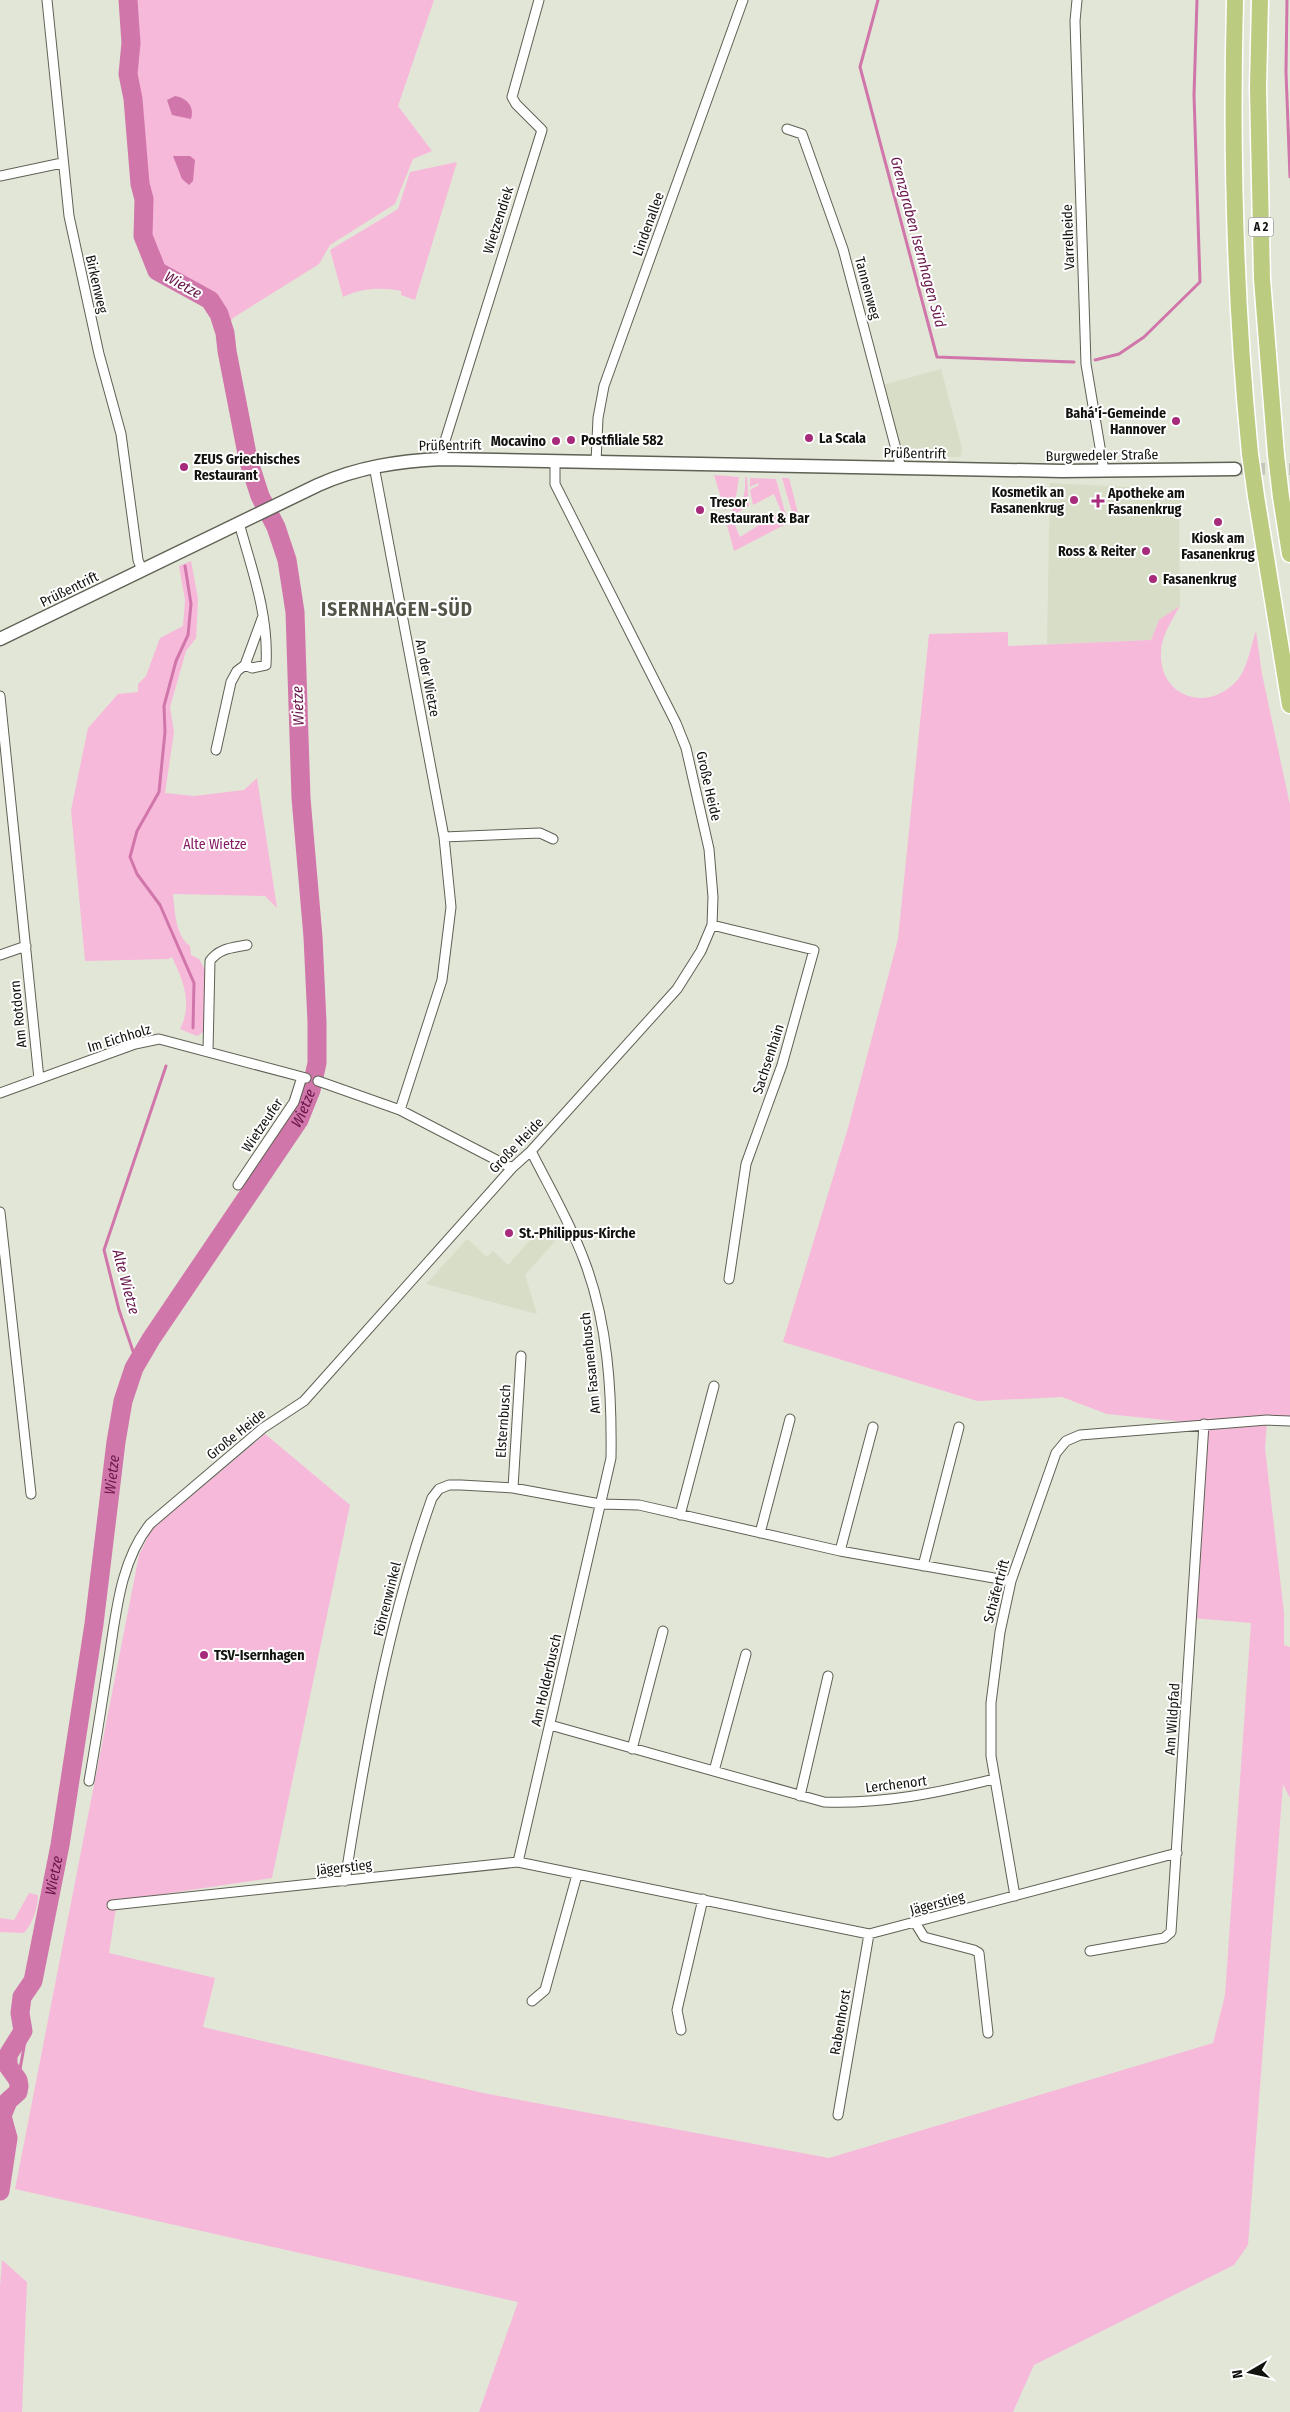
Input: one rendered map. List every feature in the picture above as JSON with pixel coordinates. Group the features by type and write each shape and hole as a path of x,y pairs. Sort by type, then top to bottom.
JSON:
{"highway":[{"name":"A 2","path":"1235,0 1233,85 1237,282 1241,368 1256,496 1290,705"},
{"name":"A 2","path":"1260,0 1258,86 1262,279 1276,454 1290,554"}],"main road":[{"name":"Prüßentrift","path":"0,639 329,480 374,466 396,462 442,459 968,470"},
{"name":"Burgwedeler Straße","path":"968,470 1104,471 1235,468"}],"street":[{"name":"Birkenweg","path":"47,0 62,163 75,251 99,354 121,434 138,560 142,570"},
{"name":"Wietzendiek","path":"442,459 446,435 542,130 516,104 512,97 539,0"},
{"name":"Lindenallee","path":"596,462 598,418 604,386 743,0"},
{"name":"Varrelheide","path":"1077,0 1075,22 1086,364 1104,471"},
{"name":"Tannenweg","path":"787,129 802,134 826,198 857,298 901,468"},
{"path":"0,176 62,163"},
{"name":"Große Heide","path":"89,1781 118,1598 138,1539 150,1524 263,1428 304,1401 512,1168 531,1151 677,989 701,951 712,925 713,876 709,848 686,748 654,676 555,484 555,461"},
{"name":"An der Wietze","path":"374,466 444,836 451,907 442,980 432,1016 400,1110"},
{"path":"239,523 264,612 268,638 266,665 260,668 245,665"},
{"path":"216,750 231,682 236,671 245,665 264,612"},
{"name":"Am Rotdorn","path":"0,696 38,1079"},
{"path":"444,836 540,833 553,840"},
{"name":"Sachsenhain","path":"712,925 814,950 782,1065 746,1164 729,1280"},
{"path":"0,954 26,946"},
{"path":"208,1051 210,961 215,953 223,949 247,946"},
{"name":"Im Eichholz","path":"0,1093 135,1044 159,1039 304,1078"},
{"name":"Wietzeufer","path":"238,1185 294,1102 304,1078"},
{"path":"318,1081 400,1110 512,1168"},
{"name":"Am Fasanenbusch","path":"531,1151 584,1260 602,1323 611,1428 611,1458 600,1504"},
{"path":"0,1212 31,1494"},
{"name":"Elsternbusch","path":"513,1488 521,1356"},
{"path":"680,1515 714,1386"},
{"path":"760,1533 790,1419"},
{"name":"Schäfertrift","path":"1016,1896 994,1779 990,1733 992,1704 1000,1632 1011,1581 1056,1453 1066,1442 1080,1435 1204,1424 1267,1420 1290,1421"},
{"name":"Am Wildpfad","path":"1090,1951 1164,1938 1171,1932 1204,1424"},
{"path":"840,1551 873,1427"},
{"path":"923,1566 959,1427"},
{"name":"Föhrenwinkel","path":"345,1881 358,1800 399,1604 432,1498 439,1489 449,1485 513,1488 600,1504"},
{"path":"600,1504 639,1505 840,1551 1011,1581"},
{"name":"Am Holderbusch","path":"518,1862 600,1504"},
{"path":"632,1748 663,1631"},
{"path":"714,1772 746,1654"},
{"path":"800,1796 828,1676"},
{"name":"Lerchenort","path":"550,1726 824,1802 877,1802 940,1793 994,1779"},
{"name":"Jägerstieg","path":"112,1905 518,1862 869,1934 916,1924 1177,1853"},
{"path":"532,2000 545,1990 577,1875"},
{"path":"681,2030 677,2010 702,1899"},
{"path":"916,1924 924,1937 979,1953 988,2033"},
{"name":"Rabenhorst","path":"838,2115 869,1934"}],"shaded area":[{"path":"175,96 189,104 192,111 191,119 172,115 167,100"},
{"path":"173,156 190,156 195,160 193,181 189,185 182,179"},
{"path":"941,369 962,448 961,457 902,457 883,385"},
{"path":"1050,483 1184,490 1179,520 1180,606 1159,620 1152,640 1047,644"},
{"path":"541,1228 555,1241 525,1275 537,1314 426,1284 467,1239 487,1257 493,1251 508,1265"}],"green space":[{"path":"125,0 434,0 398,106 432,151 413,159 395,204 330,245 319,264 233,318 222,333 217,316 207,302 154,273 141,235 141,199 138,184 134,127 125,75"},
{"path":"457,162 415,300 401,295 401,291 386,289 364,290 343,297 330,250 398,209 410,172"},
{"path":"714,475 739,477 736,496 725,511"},
{"path":"745,477 747,477 749,506 731,516 740,537 781,511 774,494 753,505 750,490 759,485 758,483 750,487 750,478 776,479 788,523 734,551 725,518 730,516 742,499 745,491"},
{"path":"782,478 789,478 800,521 795,522"},
{"path":"191,561 198,599 196,638 186,651 170,707 174,732 165,793 194,796 244,790 257,778 277,908 265,896 173,894 175,915 181,936 190,946 191,955 199,959 205,970 205,1031 197,1036 180,1029 186,1010 185,992 180,974 172,957 169,959 85,961 71,810 88,728 118,694 138,692 138,684 146,676 160,638 183,626 185,600 179,566"},
{"path":"1180,606 1163,639 1161,651 1162,667 1168,681 1177,690 1188,696 1201,698 1215,696 1227,689 1239,678 1247,662 1256,631 1262,674 1290,805 1290,1421 1267,1420 1265,1448 1284,1613 1284,1645 1290,1647 1290,1798 1283,1784 1248,2245 1234,2265 1034,2365 1013,2412 479,2412 518,2302 15,2189 139,1555 151,1530 265,1434 350,1505 272,1878 117,1901 109,1953 215,1978 203,2027 483,2093 829,2158 1213,2043 1225,1995 1251,1623 1192,1618 1204,1424 1107,1414 1062,1397 977,1401 783,1342 848,1128 898,939 929,634 1008,632 1008,646 1151,640 1159,620"},
{"path":"29,1893 38,1895 36,1910 30,1925 24,1933 0,1932 0,1918 14,1920"},
{"path":"2,2260 27,2282 22,2412 0,2412 0,2287"}],"waterway":[{"name":"Wietze","path":"0,2191 8,2138 2,2116 8,2101 18,2092 19,2086 18,2080 8,2066 8,2055 23,2031 20,2013 22,1997 33,1981 60,1845 94,1624 116,1442 123,1401 134,1368 151,1339 299,1120 311,1090 317,1063 313,937 301,798 295,612 287,560 276,527 260,496 248,459 225,333 219,314 210,300 157,271 143,236 144,199 140,184 133,99 128,74 131,43 128,0"},
{"name":"Grenzgraben Isernhagen Süd","path":"878,0 860,67 937,357 1074,362"},
{"name":"Grenzgraben Isernhagen Süd","path":"1095,360 1119,354 1144,337 1200,282 1194,95 1197,0"},
{"path":"1287,0 1286,72 1290,177"},
{"name":"Alte Wietze","path":"185,566 191,604 188,635 176,661 164,706 165,732 159,792 137,831 130,857 137,874 160,905 194,983 193,1028"},
{"name":"Alte Wietze","path":"137,1363 119,1310 104,1250 166,1066"},
{"path":"18,2080 26,2036"}],"tunnel":[{"path":"1235,469 1290,469"}],"place":[{"name":"Bahá'í-Gemeinde Hannover","path":"1176,421"},
{"name":"La Scala","path":"809,438"},
{"name":"Postfiliale 582","path":"571,440"},
{"name":"Mocavino","path":"556,441"},
{"name":"ZEUS Griechisches Restaurant","path":"184,467"},
{"name":"Kosmetik an Fasanenkrug","path":"1074,500"},
{"name":"Apotheke am Fasanenkrug","path":"1098,501"},
{"name":"Tresor Restaurant & Bar","path":"700,510"},
{"name":"Kiosk am Fasanenkrug","path":"1218,522"},
{"name":"Ross & Reiter","path":"1146,551"},
{"name":"Fasanenkrug","path":"1153,579"},
{"name":"St.-Philippus-Kirche","path":"509,1233"},
{"name":"TSV-Isernhagen","path":"204,1655"}],"district":[{"name":"ISERNHAGEN-SÜD","path":"397,609"}]}
